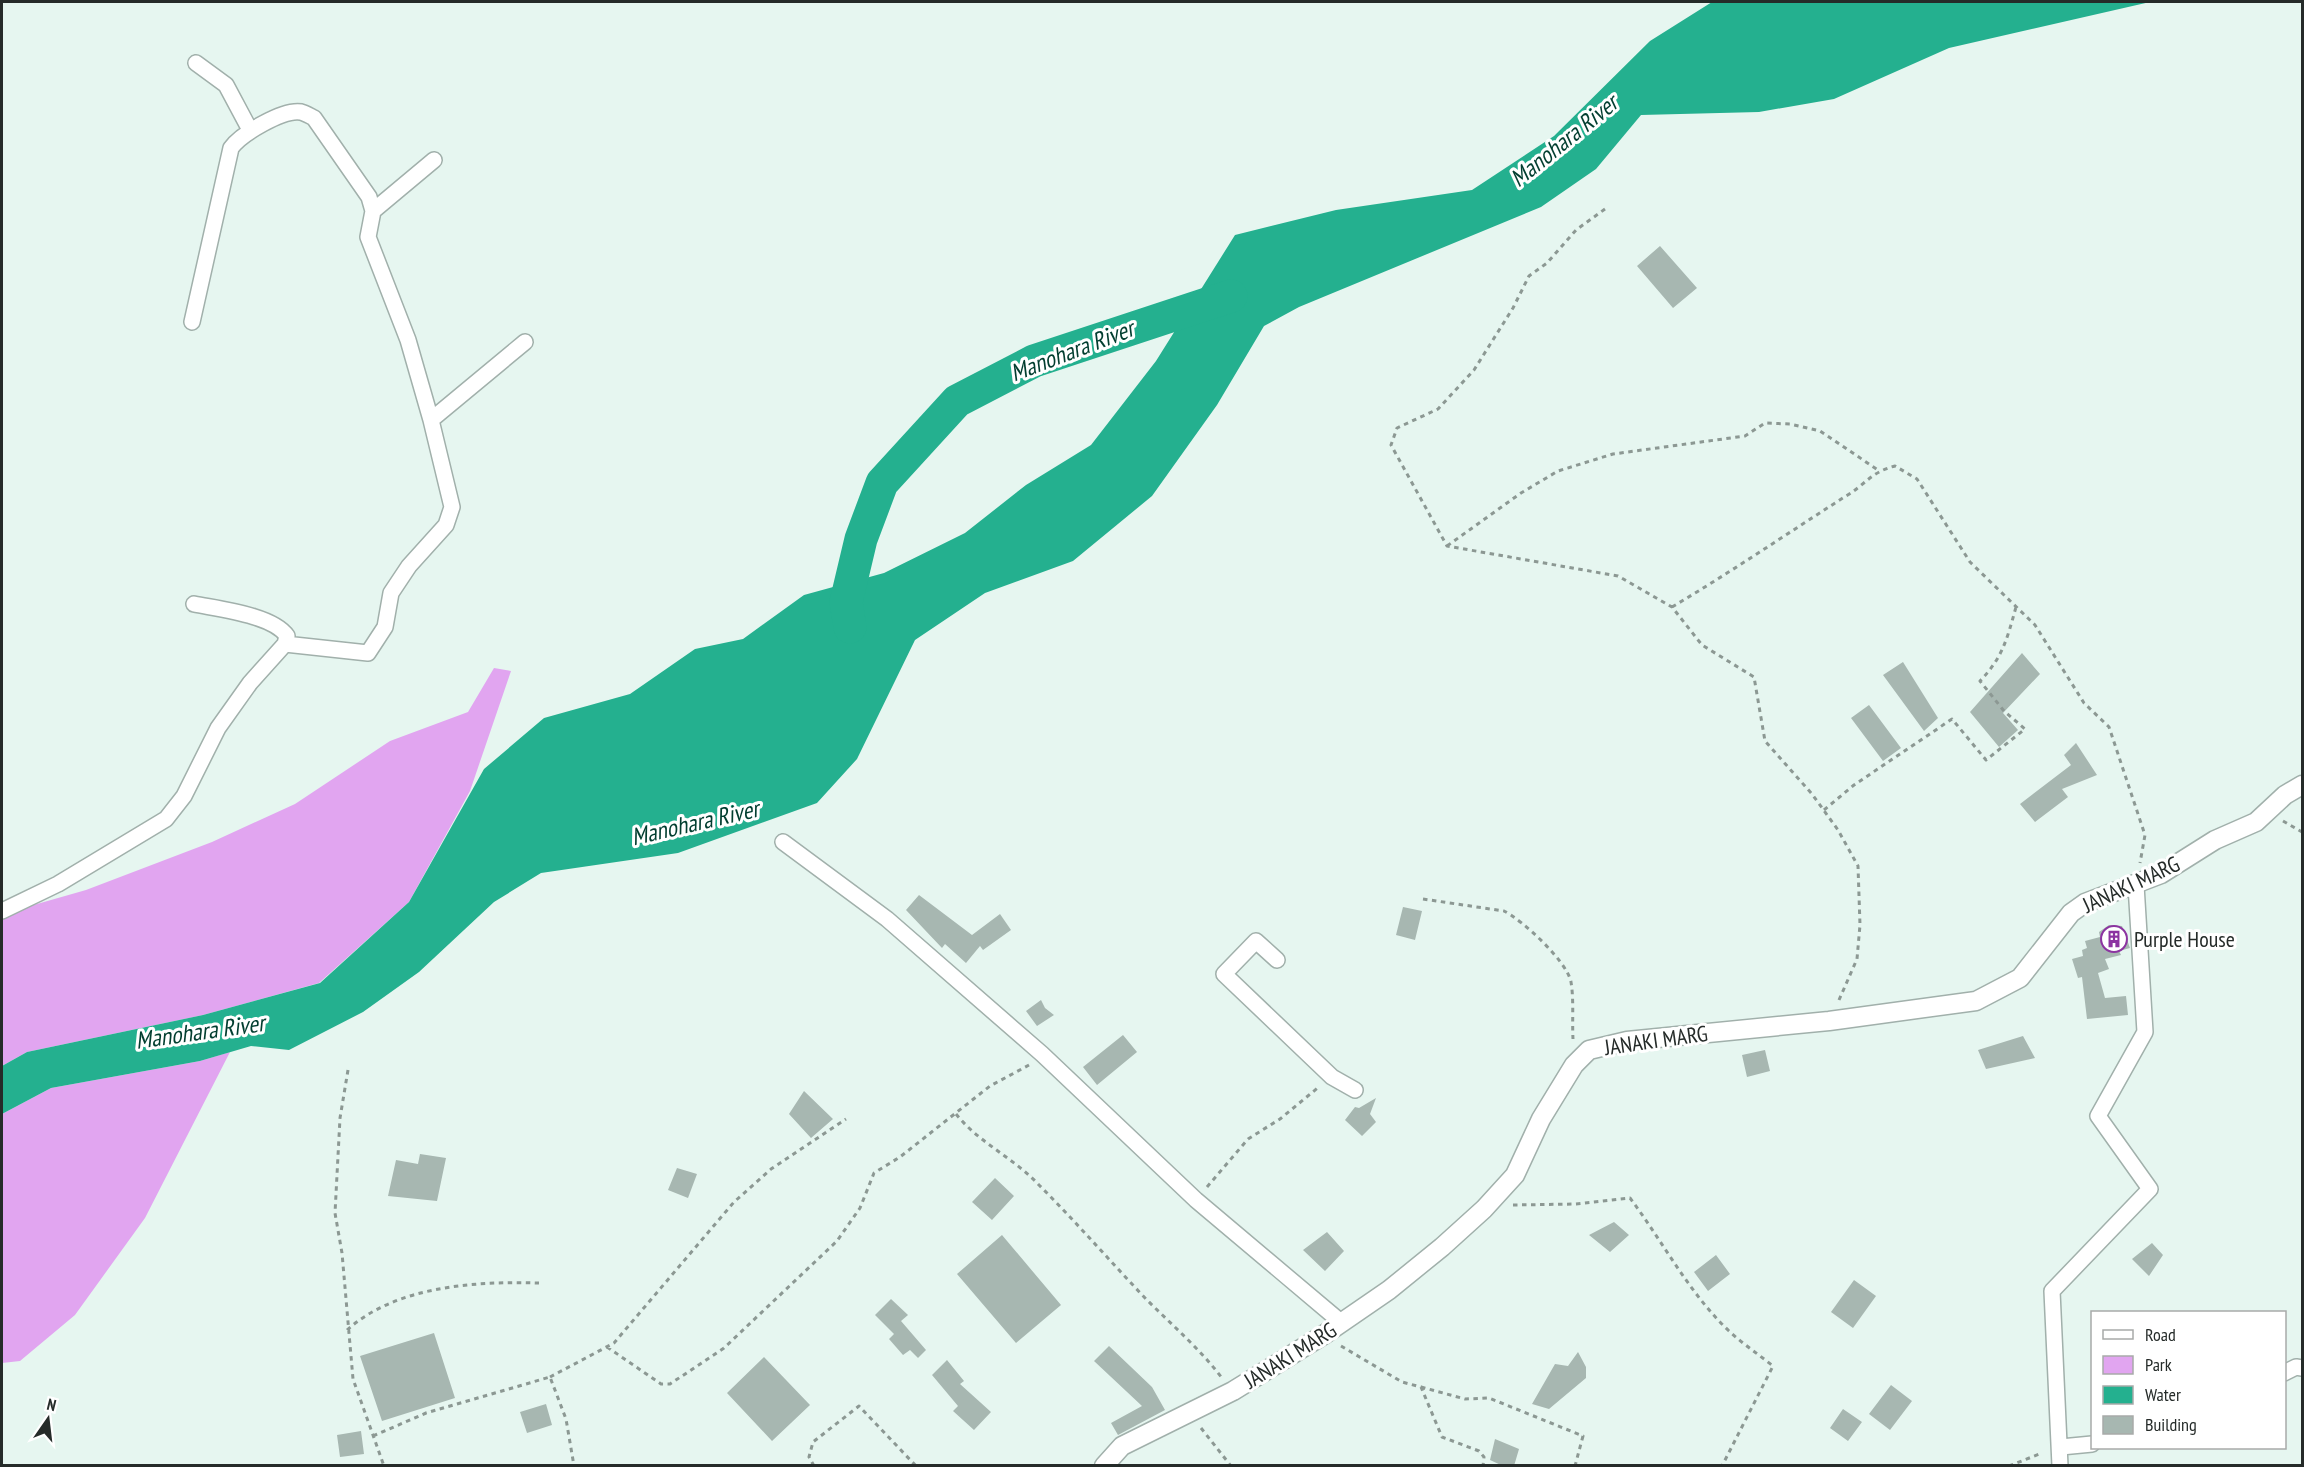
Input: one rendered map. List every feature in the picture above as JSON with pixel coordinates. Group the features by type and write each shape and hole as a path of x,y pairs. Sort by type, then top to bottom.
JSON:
{"street":[{"path":"196,63 226,85 250,130"},
{"path":"192,322 231,148 238,138 250,130 290,113 300,112 314,118 369,197 373,211 368,237 408,340 431,420 452,507 446,525 409,566 391,594 385,627 368,653 285,644"},
{"path":"373,211 434,160"},
{"path":"431,420 525,342"},
{"path":"2,911 58,884 166,819 184,796 218,728 250,682 285,644 287,636 282,628 252,616 194,604"},
{"name":"JANAKI MARG","path":"1104,1464 1122,1446 1233,1391 1342,1323 1389,1290 1484,1209 1515,1175 1541,1119 1574,1065 1589,1050 1627,1041 1829,1021 1976,1001 2020,978 2071,913 2085,903 2098,896 2136,885 2161,874 2215,840 2256,822 2285,795 2302,785"},
{"path":"783,843 887,919 1042,1054 1197,1200 1342,1323"},
{"path":"2061,1466 2052,1290 2151,1189 2098,1116 2145,1032 2136,885"},
{"path":"1277,960 1256,941 1224,974 1332,1077 1355,1090"},
{"path":"2286,1372 2296,1367 2302,1368"},
{"path":"2061,1447 2091,1444"}],"path":[{"path":"1447,546 1391,445 1397,428 1438,409 1474,370 1513,308 1529,276 1547,263 1576,230 1605,209"},
{"path":"1447,546 1521,493 1558,471 1613,454 1744,436 1765,423 1790,424 1820,431 1878,470"},
{"path":"1672,607 1761,554 1861,487 1878,470 1895,466 1917,479 1970,562 2035,625 2084,703 2109,727 2145,835 2136,885"},
{"path":"1447,546 1618,576 1672,607 1702,645 1754,677 1765,741 1824,810 1858,866 1860,925 1857,959 1829,1021"},
{"path":"1824,810 1854,785 1952,719 1986,760 2025,729 2004,711 1980,681 1995,665 2006,646 2016,607"},
{"path":"2268,812 2302,832"},
{"path":"1423,899 1504,911 1513,915 1542,942 1565,968 1571,981 1574,1065"},
{"path":"607,1347 650,1379 661,1384 670,1383 696,1367 724,1348 837,1241 860,1208 874,1173 900,1157 990,1086 1021,1071 1042,1054"},
{"path":"348,1070 340,1118 335,1176 335,1213 342,1253 353,1379 384,1466"},
{"path":"1197,1200 1248,1139 1280,1119 1332,1077"},
{"path":"956,1114 970,1132 1015,1162 1040,1185 1206,1358 1233,1391"},
{"path":"373,1436 426,1413 550,1377 614,1343 734,1202 771,1169 846,1119"},
{"path":"1484,1209 1630,1198 1675,1266 1700,1298 1728,1330 1773,1366 1722,1466"},
{"path":"347,1330 366,1314 399,1300 492,1281 539,1282"},
{"path":"1325,1334 1372,1366 1402,1382 1465,1398 1489,1398 1583,1436 1575,1466"},
{"path":"550,1377 566,1419 573,1466"},
{"path":"1421,1387 1442,1437 1479,1451 1484,1456 1483,1466"},
{"path":"814,1466 808,1457 813,1442 859,1406 916,1466"},
{"path":"1191,1411 1204,1434 1231,1466"},
{"path":"2009,1466 2061,1447"}],"green space":[{"path":"494,668 511,671 470,791 409,902 319,983 203,1015 27,1052 2,1066 2,914 86,890 212,842 295,804 390,741 468,712"},
{"path":"230,1052 145,1218 75,1315 20,1361 2,1363 2,1114 51,1088 200,1061"}],"water":[{"path":"1712,2 2150,2 1949,48 1834,99 1759,112 1641,115 1596,169 1541,207 1299,307 1264,326 1217,405 1152,496 1073,561 985,593 915,640 857,759 817,803 678,853 541,873 494,902 419,972 363,1012 289,1050 251,1046 200,1061 51,1088 2,1114 2,1066 27,1052 203,1015 320,983 409,902 484,769 544,718 630,694 695,649 743,639 804,595 884,573 965,533 1026,485 1091,445 1156,361 1235,235 1336,210 1472,190 1554,136 1650,41"}],"building":[{"path":"1660,246 1697,288 1673,308 1637,266"},
{"path":"2022,653 2040,674 2003,713 2018,730 1999,747 1970,712"},
{"path":"1903,662 1938,718 1924,731 1883,675"},
{"path":"1869,705 1901,748 1883,761 1851,718"},
{"path":"2076,743 2097,775 2062,789 2068,797 2035,822 2020,804 2071,765 2064,755"},
{"path":"919,895 972,935 1000,914 1011,930 983,950 980,946 966,963 945,944 942,948 906,910"},
{"path":"1403,907 1422,911 1415,940 1396,935"},
{"path":"2109,925 2122,926 2130,948 2119,951 2121,955 2105,959 2109,969 2098,973 2105,998 2126,996 2128,1015 2087,1019 2082,977 2078,978 2072,959 2083,956 2082,950 2087,948 2085,941 2100,937 2099,932"},
{"path":"1041,1000 1045,1008 1054,1015 1037,1026 1026,1011"},
{"path":"1123,1035 1137,1052 1097,1085 1083,1067"},
{"path":"2023,1036 2035,1058 1986,1069 1978,1050"},
{"path":"1765,1050 1770,1071 1747,1077 1742,1055"},
{"path":"804,1091 833,1119 811,1138 789,1114"},
{"path":"1376,1098 1370,1114 1376,1122 1362,1136 1345,1120 1355,1107 1359,1108"},
{"path":"420,1154 446,1158 437,1201 388,1196 396,1160 418,1164"},
{"path":"677,1168 697,1174 688,1198 668,1190"},
{"path":"995,1178 1014,1196 992,1220 972,1202"},
{"path":"1614,1222 1629,1235 1610,1252 1589,1235"},
{"path":"1327,1232 1344,1251 1325,1271 1303,1250"},
{"path":"1002,1235 1061,1305 1016,1343 957,1274"},
{"path":"2152,1243 2163,1255 2149,1276 2132,1259"},
{"path":"1716,1255 1730,1274 1708,1291 1694,1272"},
{"path":"1854,1280 1876,1296 1853,1328 1831,1312"},
{"path":"891,1299 908,1315 901,1321 926,1350 918,1358 910,1350 903,1355 889,1339 894,1334 875,1315"},
{"path":"434,1333 455,1398 382,1421 360,1356"},
{"path":"1109,1346 1152,1387 1165,1410 1118,1435 1111,1423 1142,1406 1094,1361"},
{"path":"1578,1352 1586,1367 1586,1378 1549,1409 1532,1404 1555,1364 1568,1366"},
{"path":"764,1357 810,1405 772,1441 727,1393"},
{"path":"947,1360 964,1381 960,1384 991,1412 974,1430 953,1411 958,1406 932,1375"},
{"path":"1891,1385 1912,1401 1890,1430 1869,1414"},
{"path":"546,1404 552,1425 527,1433 520,1412"},
{"path":"1843,1409 1862,1422 1848,1441 1830,1428"},
{"path":"361,1431 364,1454 340,1457 337,1435"},
{"path":"1495,1439 1519,1449 1514,1466 1503,1466 1490,1460"}],"waterway":[{"name":"Manohara River","path":"850,627 846,602 861,539 882,483 957,401 1034,361 1231,296"}],"place":[{"name":"Purple House","path":"2114,939"}]}
